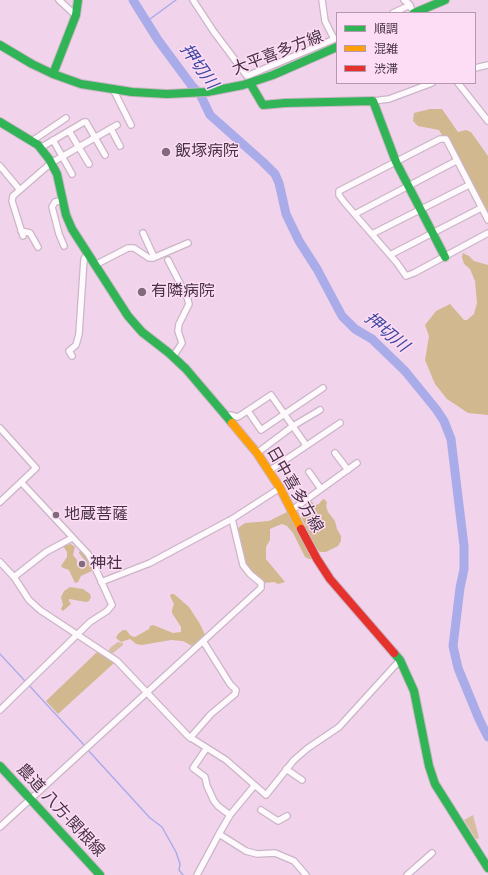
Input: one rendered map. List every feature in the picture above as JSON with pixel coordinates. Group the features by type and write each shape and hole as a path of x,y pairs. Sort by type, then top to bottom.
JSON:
{"main road":[{"path":"53,74 76,15 78,0"},
{"path":"416,12 445,0"},
{"name":"大平喜多方線","path":"0,45 21,59 53,74 81,84 113,89 167,94 206,92 246,84 279,72 336,41"},
{"path":"246,84 263,105 284,103 373,101 396,162 445,257"},
{"name":"日中喜多方線","path":"0,122 32,141 40,148 51,163 56,174 66,215 72,229 133,323 186,369 257,453 280,488 317,559 330,579 400,660 414,691 428,766 433,780 439,793 472,841 488,868"},
{"name":"農道 八方-関根線","path":"0,766 100,875"}],"street":[{"path":"59,0 76,15"},
{"path":"193,0 214,32 247,76 336,41 325,21 322,0"},
{"path":"404,0 410,5 414,12"},
{"path":"395,12 410,5"},
{"path":"476,68 488,65"},
{"path":"373,101 389,99 426,84"},
{"path":"459,84 488,121"},
{"path":"113,89 131,125"},
{"path":"32,141 66,118"},
{"path":"40,148 86,122 105,155"},
{"path":"38,246 30,233 22,233 12,198 51,163 117,125"},
{"path":"112,129 120,146"},
{"path":"69,131 89,164"},
{"path":"488,220 468,185 446,139 440,139 339,191 339,195 406,276 414,274 488,234"},
{"path":"53,140 72,174"},
{"path":"355,214 456,161"},
{"path":"0,166 20,190"},
{"path":"372,234 468,185"},
{"path":"62,200 55,202 52,207 59,234 64,246"},
{"path":"390,255 481,208"},
{"path":"143,232 154,257"},
{"path":"95,266 132,247 149,258 188,243"},
{"path":"72,356 69,351 76,345 79,334 84,259 88,254"},
{"path":"168,260 187,297 189,304 179,324 178,331 182,343 173,357"},
{"path":"248,411 261,430 323,388"},
{"path":"227,417 230,415 238,417 271,396 306,445"},
{"path":"257,453 293,426 320,410"},
{"path":"269,471 340,423"},
{"path":"0,428 36,468 0,502"},
{"path":"335,453 348,470"},
{"path":"292,510 357,463"},
{"path":"309,472 321,488"},
{"path":"0,710 78,636 90,622 112,605 88,554 21,482"},
{"path":"101,582 150,563 232,519 280,488"},
{"path":"0,827 261,588 261,583 250,574 243,565 232,519"},
{"path":"14,577 46,552 72,538"},
{"path":"0,562 14,577 29,600 40,610 117,661 190,738 235,767 254,786 266,795 286,769 308,748 339,727 400,660"},
{"path":"190,738 210,714 234,694 236,690 230,684 203,640"},
{"path":"206,749 193,768 205,777 207,786 214,801 230,815"},
{"path":"286,769 302,780"},
{"path":"197,875 218,834 230,815 254,786"},
{"path":"261,810 278,821 287,816"},
{"path":"218,834 246,851 257,854 275,853 294,861 306,875"},
{"path":"407,875 432,853"}],"shaded area":[{"path":"430,109 442,109 458,132 466,130 471,132 488,156 488,216 439,130 418,126 413,121 414,113"},
{"path":"463,253 474,261 488,265 488,415 468,413 447,399 435,384 425,360 429,336 425,325 436,311 450,304 464,320 467,320 474,314 477,303 475,281 470,269 464,264 462,257"},
{"path":"324,499 327,502 326,506 328,512 335,521 341,536 341,541 338,546 326,552 320,552 315,547 301,516 307,514 311,509 307,502 311,501 315,505 319,504"},
{"path":"287,512 292,514 303,536 305,544 309,548 312,559 305,557 293,533 287,526 282,524 270,529 270,540 266,547 266,559 285,582 278,584 274,582 264,583 257,579 246,563 238,528 245,523 269,521"},
{"path":"71,544 75,547 73,555 77,560 77,566 83,569 86,567 86,562 79,553 82,550 86,553 94,570 81,576 78,582 75,583 69,570 61,566 67,557 67,552 63,546"},
{"path":"70,587 83,589 90,594 91,597 89,601 86,602 69,599 71,604 63,611 61,609 63,605 61,597 64,591"},
{"path":"171,594 174,594 189,607 205,635 203,638 192,646 183,641 171,640 142,645 136,644 130,639 121,642 116,638 123,630 126,630 131,636 135,637 153,625 173,633 181,632 181,627 172,613 174,604 170,596"},
{"path":"118,642 123,643 123,645 113,653 110,653 109,650 111,647"},
{"path":"97,652 114,663 58,714 46,701"},
{"path":"473,815 479,838 476,839 464,820"}],"waterway":[{"name":"押切川","path":"133,0 158,40 192,86 200,94 210,115 275,174 279,183 286,214 299,241 317,269 342,316 355,329 372,339 405,371 444,421 451,439 464,546 464,569 460,588 453,646 458,668 488,737"},
{"path":"146,22 176,0"},
{"path":"0,654 85,746"},
{"path":"87,749 150,818 162,827 176,852 180,864 179,870 183,875"}],"traffic: fast":[{"path":"53,74 76,15 78,0"},
{"path":"416,12 445,0"},
{"path":"0,45 32,64 53,74 81,84 132,92 167,94 207,92 243,85 273,75 336,47"},
{"path":"250,83 263,105 373,101 396,162 445,257"},
{"path":"0,122 38,145 49,159 57,174 66,215 72,229 128,316 142,332 169,353 186,369 232,423"},
{"path":"394,653 400,660 414,691 429,766 435,784 488,868"},
{"path":"0,766 100,875"}],"traffic: slow":[{"path":"232,423 257,453 280,488 301,529"}],"traffic: jam":[{"path":"301,529 317,559 330,579 394,653"}],"place":[{"name":"飯塚病院","path":"166,152"},
{"name":"有隣病院","path":"142,292"},
{"name":"地蔵菩薩","path":"56,515"},
{"name":"神社","path":"82,564"}]}
